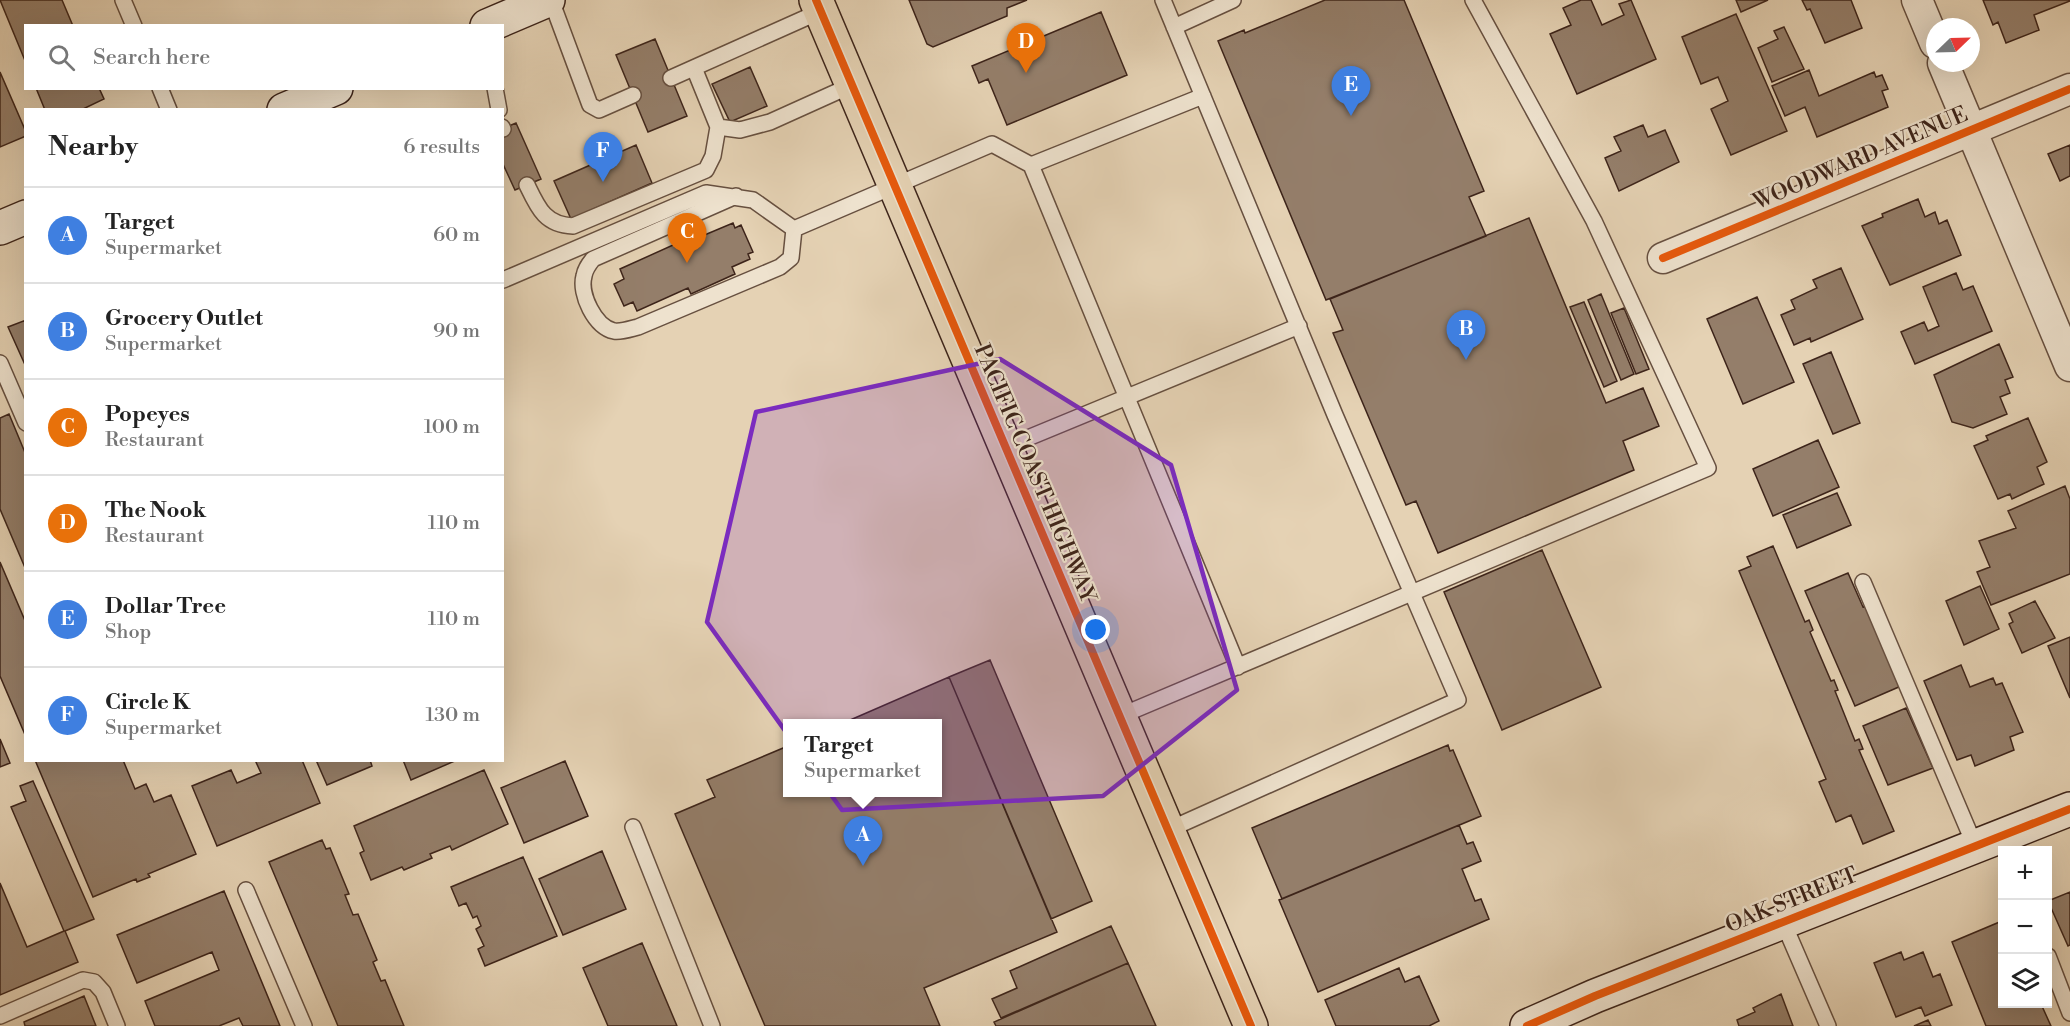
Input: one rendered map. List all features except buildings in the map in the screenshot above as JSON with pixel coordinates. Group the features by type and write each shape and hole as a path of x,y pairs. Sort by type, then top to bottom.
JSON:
{"highway":[{"name":"PACIFIC COAST HIGHWAY","path":"819,5 1251,1026"}],"street":[{"path":"492,24 549,0"},
{"path":"1917,0 1926,22"},
{"path":"1948,72 2070,366"},
{"name":"WOODWARD AVENUE","path":"1664,258 2070,89"},
{"path":"289,108 331,90"},
{"path":"0,228 24,218"},
{"name":"OAK STREET","path":"1527,1026 1783,922 1994,844 2070,809"}],"lane":[{"path":"123,0 133,24"},
{"path":"549,0 590,105 599,110 633,95"},
{"path":"1163,0 1411,594 1458,700 1168,830"},
{"path":"1174,27 1233,0"},
{"path":"1120,716 1708,468 1594,221 1473,0"},
{"path":"671,78 819,5"},
{"path":"527,184 539,212 550,222 573,226 706,170 713,156 718,127 694,68"},
{"path":"718,127 740,130 770,122 852,85"},
{"path":"161,90 168,108"},
{"path":"495,90 499,108"},
{"path":"1031,165 1203,96"},
{"path":"794,229 992,144 1031,165 1238,667"},
{"path":"504,280 706,193 753,200 770,209 794,229"},
{"path":"736,196 593,259 583,278 583,287 587,302 605,327 615,331 638,327 780,267 790,258 794,229"},
{"path":"1006,447 1299,326"},
{"path":"0,363 24,418"},
{"path":"1863,582 1994,844"},
{"path":"633,827 712,1026"},
{"path":"246,890 304,1026"},
{"path":"1783,922 1828,1026"},
{"path":"2052,966 2070,1013"},
{"path":"0,1016 83,980 94,982 103,992 117,1026"}],"highlighted area":[{"path":"1000,359 1171,465 1237,690 1103,796 842,810 707,622 756,412"}],"cycle path":[{"path":"816,0 1251,1026"},
{"path":"1663,258 2070,89"},
{"path":"1527,1026 1595,996 2070,809"}],"place":[{"name":"The Nook","path":"1026,73"},
{"name":"Dollar Tree","path":"1351,116"},
{"name":"Circle K","path":"603,182"},
{"name":"Popeyes","path":"687,263"},
{"name":"Grocery Outlet","path":"1466,360"},
{"name":"Target","path":"863,866"}]}
